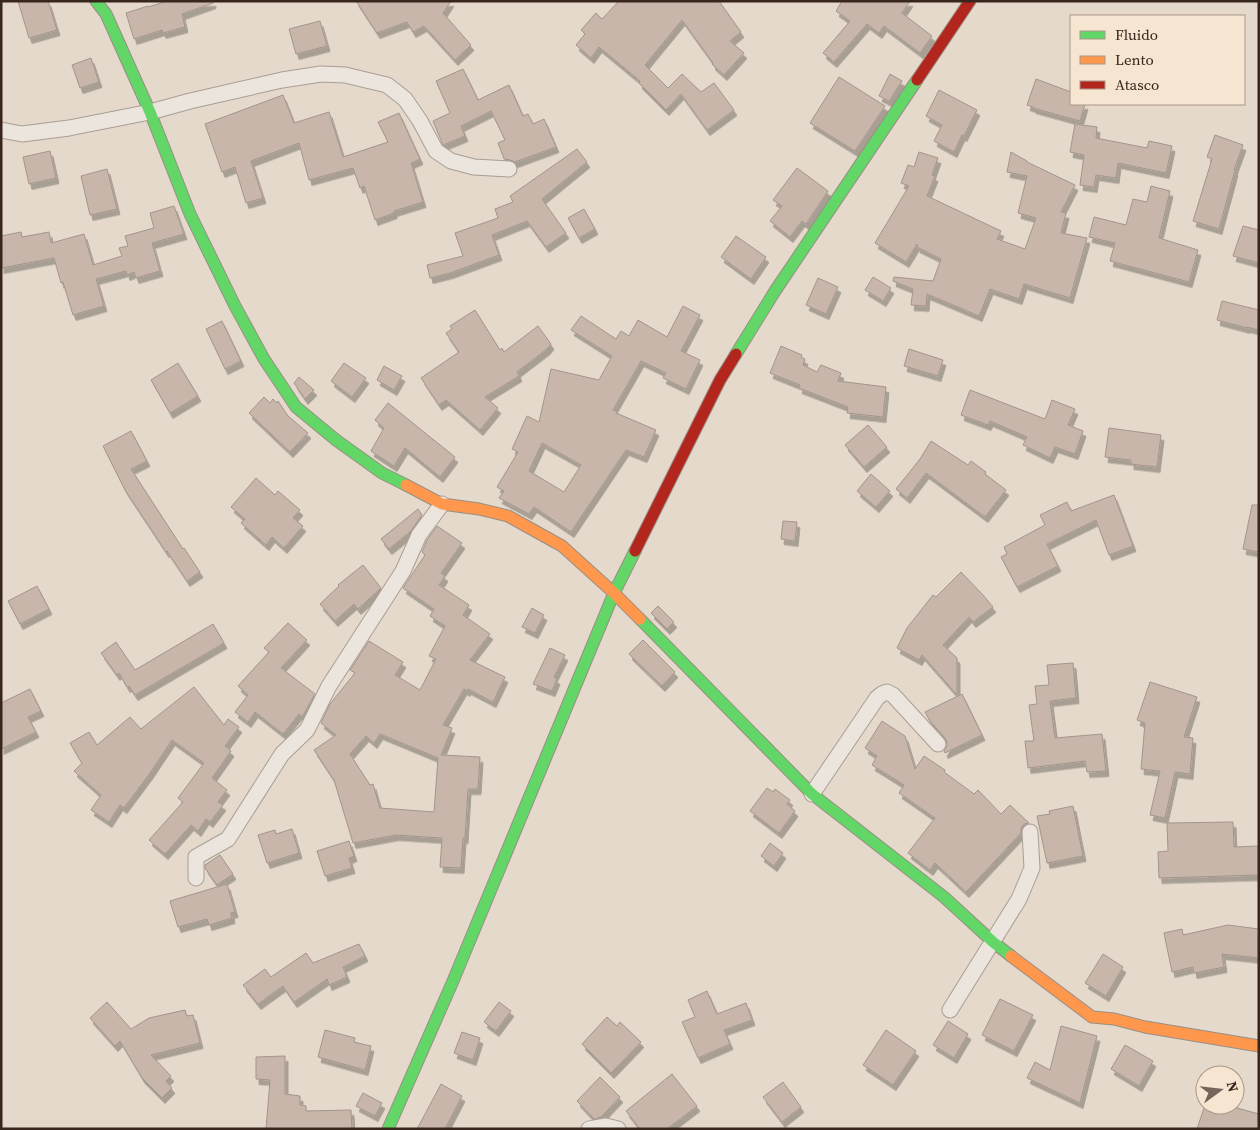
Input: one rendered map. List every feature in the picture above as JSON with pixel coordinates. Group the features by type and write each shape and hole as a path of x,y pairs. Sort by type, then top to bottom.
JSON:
{"street":[{"path":"96,1 106,14 150,112 190,214 235,306 264,359 296,407 336,440 382,473 442,504 479,509 508,516 562,546 614,593 812,794 944,897 993,942 1092,1017 1114,1019 1145,1027 1259,1046"},
{"path":"388,1129 453,981 614,593 720,380 775,290 970,1"},
{"path":"1,130 22,134 60,129 150,112 207,96 282,80 321,74 345,75 386,85 405,99 420,121 436,151 451,161 474,167 509,169"},
{"path":"196,878 196,857 228,839 282,754 307,730 329,686 403,571 419,535 442,504"},
{"path":"812,794 877,698 887,692 893,695 938,744"},
{"path":"950,1010 1020,899 1032,868 1030,832"},
{"path":"589,1129 606,1126 618,1129"}],"building":[{"path":"18,1 48,1 57,30 29,38"},
{"path":"168,1 213,1 213,3 182,14 185,27 163,33 162,30 134,39 126,13"},
{"path":"356,1 451,1 443,13 471,45 455,60 424,26 413,32 407,22 377,33"},
{"path":"619,1 719,1 741,32 730,41 744,53 724,75 712,64 682,20 645,65 668,88 682,74 701,92 714,83 734,110 707,130 681,94 666,110 639,83 640,81 599,47 591,58 576,45 585,34 581,30 596,13 602,19"},
{"path":"842,1 910,1 902,13 932,36 920,53 884,26 879,33 867,24 834,62 823,53 850,21 836,11"},
{"path":"320,21 327,46 296,54 289,29"},
{"path":"91,58 99,82 80,88 72,65"},
{"path":"463,69 478,100 509,85 523,116 528,114 533,124 544,119 556,147 515,162 504,159 498,143 505,140 491,111 461,126 465,136 443,145 433,121 450,113 436,81"},
{"path":"890,74 902,81 889,101 879,96"},
{"path":"839,77 885,106 855,151 810,123"},
{"path":"1036,79 1070,92 1070,105 1085,105 1080,121 1027,105"},
{"path":"939,90 977,110 954,152 934,141 942,125 926,116"},
{"path":"283,95 294,123 329,112 343,157 388,142 378,122 399,113 420,159 411,163 423,202 394,211 394,213 375,220 364,186 360,188 353,168 309,180 299,143 251,161 263,198 246,203 235,167 222,172 205,124"},
{"path":"1075,124 1097,127 1096,138 1147,148 1149,141 1172,146 1166,173 1118,163 1116,178 1096,175 1094,187 1080,185 1084,155 1070,152"},
{"path":"1215,135 1243,145 1234,170 1219,229 1193,221 1212,159 1207,157"},
{"path":"577,149 587,162 542,199 566,233 546,247 527,221 492,235 499,255 450,273 430,278 427,265 463,256 455,233 498,218 495,209 513,202 510,196"},
{"path":"50,151 56,178 29,184 23,157"},
{"path":"919,152 938,158 932,175 935,176 927,196 1001,231 997,239 1025,249 1036,218 1018,213 1027,176 1007,172 1011,152 1027,162 1075,185 1061,212 1066,213 1061,233 1087,238 1070,298 1024,284 1019,299 990,289 979,316 927,294 926,306 911,305 913,289 893,281 894,277 933,281 941,259 917,247 917,244 906,262 875,243 909,186 901,183 908,165 914,167"},
{"path":"797,168 828,191 806,224 802,221 790,237 770,221 782,206 773,200"},
{"path":"107,169 117,209 90,215 81,176"},
{"path":"1151,186 1170,191 1159,238 1198,250 1189,282 1110,261 1115,243 1089,237 1094,217 1126,225 1133,199 1147,202"},
{"path":"174,206 184,234 152,243 160,271 136,278 134,272 127,275 126,271 96,279 104,306 73,315 54,258 1,268 1,236 21,232 22,237 49,232 51,243 84,234 93,265 122,256 119,248 128,246 125,236 154,228 150,213"},
{"path":"584,209 595,229 579,238 568,218"},
{"path":"1243,226 1259,230 1259,263 1233,256"},
{"path":"736,236 766,257 751,279 721,257"},
{"path":"873,277 891,288 883,301 865,290"},
{"path":"818,278 838,287 826,314 806,305"},
{"path":"1222,301 1259,310 1259,330 1217,320"},
{"path":"683,306 700,315 681,351 700,360 686,389 663,378 666,373 641,361 613,410 656,430 644,457 626,450 571,532 534,507 529,514 499,498 504,491 497,487 518,452 512,449 527,416 539,422 551,369 599,380 612,356 571,330 581,316 616,339 621,331 629,336 638,320 667,337","holes":["542,443 581,465 564,492 529,471"]},
{"path":"475,310 500,350 502,348 504,352 538,326 551,344 517,372 519,376 485,397 498,408 480,430 446,400 439,405 421,378 459,352 446,333 452,329 450,326"},
{"path":"222,321 241,361 225,369 206,329"},
{"path":"781,346 802,355 801,357 805,359 803,365 817,372 821,365 841,373 838,381 886,387 883,417 847,413 848,407 799,388 800,385 770,373"},
{"path":"909,349 943,360 938,376 904,366"},
{"path":"178,363 198,396 170,413 151,380"},
{"path":"344,363 366,378 352,397 331,381"},
{"path":"384,366 402,376 394,390 377,380"},
{"path":"299,377 314,390 305,399 294,383"},
{"path":"970,390 1045,419 1052,400 1075,409 1068,425 1083,431 1075,454 1055,447 1050,458 1023,445 1027,437 990,421 988,425 961,415"},
{"path":"264,397 270,403 273,399 277,403 278,401 288,416 308,433 290,452 249,413"},
{"path":"388,403 455,457 440,477 405,448 394,466 371,451 384,428 375,420"},
{"path":"868,425 887,447 864,467 845,445"},
{"path":"1109,428 1161,435 1157,467 1131,464 1131,460 1105,457"},
{"path":"131,431 147,461 131,469 200,572 187,581 125,490 103,446"},
{"path":"931,441 968,465 971,461 1006,490 985,517 926,473 907,498 896,489 920,459"},
{"path":"871,474 890,491 876,507 857,491"},
{"path":"256,478 275,495 278,491 300,510 293,518 303,526 284,548 272,537 266,545 241,523 245,519 231,507"},
{"path":"1114,495 1133,546 1109,555 1096,520 1047,544 1058,566 1017,587 1001,557 1007,554 1004,547 1045,525 1040,515 1067,502 1071,511"},
{"path":"1252,505 1259,505 1259,552 1243,549"},
{"path":"418,509 422,515 410,532 389,549 381,539"},
{"path":"783,521 797,522 795,541 781,539"},
{"path":"437,526 462,543 441,573 445,576 439,585 469,605 463,615 490,634 470,660 505,677 493,702 468,689 467,691 464,689 443,725 452,728 441,755 480,757 478,789 468,789 461,868 440,867 442,838 396,835 353,843 334,780 314,750 336,735 321,723 330,704 355,673 350,670 369,641 403,662 395,675 420,690 436,659 429,656 445,626 430,616 434,609 403,588 425,555 422,552 427,540","holes":["380,734 438,758 434,812 380,808 373,784 370,785 350,754 366,736 374,743"]},
{"path":"363,565 381,588 358,609 354,604 335,621 320,604 338,585"},
{"path":"961,572 993,607 973,622 969,617 943,645 957,658 957,695 922,655 919,660 897,648 907,628 933,595 936,597"},
{"path":"37,586 49,609 20,624 8,601"},
{"path":"658,606 674,622 667,629 651,613"},
{"path":"532,608 544,615 535,633 522,627"},
{"path":"288,623 307,640 281,668 315,694 302,717 299,714 283,734 255,712 248,722 235,712 248,695 238,686 269,652 264,648"},
{"path":"213,624 224,643 135,695 101,653 116,642 135,670"},
{"path":"643,640 675,672 662,686 629,654"},
{"path":"550,648 565,655 554,677 557,679 552,691 533,684"},
{"path":"1073,663 1076,698 1050,701 1055,738 1102,734 1106,771 1087,772 1085,761 1028,768 1025,741 1034,741 1029,705 1037,704 1035,686 1049,685 1047,665"},
{"path":"1150,682 1197,697 1184,737 1193,738 1190,774 1175,772 1165,818 1150,815 1160,771 1141,769 1145,723 1137,720"},
{"path":"194,687 224,725 228,719 239,727 225,746 231,751 212,778 227,790 218,802 223,805 210,822 206,819 198,831 191,825 165,854 149,840 183,802 178,798 204,763 172,740 124,808 120,805 109,822 91,810 101,795 74,771 82,763 70,743 89,732 97,745 130,717 141,729"},
{"path":"30,689 41,711 28,717 36,732 1,749 1,703"},
{"path":"962,694 982,735 945,753 947,742 925,712"},
{"path":"882,721 905,736 915,769 924,756 945,770 944,772 974,794 978,790 1001,814 1010,805 1029,823 1024,824 1021,828 1021,833 966,892 935,863 930,870 908,853 935,818 899,793 904,785 872,765 877,756 865,748"},
{"path":"767,788 773,792 775,789 790,800 787,804 795,811 779,833 750,811"},
{"path":"1073,806 1083,856 1047,863 1037,816 1050,814 1049,811"},
{"path":"1233,822 1234,847 1259,846 1259,875 1159,878 1158,852 1168,851 1167,823"},
{"path":"292,829 299,853 267,863 258,835 275,830 276,834"},
{"path":"349,841 354,856 349,858 352,868 325,876 317,851"},
{"path":"770,843 783,853 774,866 761,856"},
{"path":"220,855 233,874 217,885 205,868 205,865"},
{"path":"227,884 235,912 231,913 232,918 209,925 207,919 178,927 170,901"},
{"path":"1228,925 1259,929 1259,958 1222,954 1224,967 1194,973 1193,967 1172,972 1164,933 1182,929 1183,935"},
{"path":"359,944 365,956 343,967 347,977 329,985 327,979 294,1002 283,986 258,1004 243,985 265,969 271,977 306,953 313,963"},
{"path":"1103,954 1123,967 1106,996 1085,983"},
{"path":"707,991 717,1014 746,1003 752,1020 724,1030 730,1044 698,1058 682,1022 695,1017 688,1000"},
{"path":"1000,999 1033,1015 1014,1051 982,1035"},
{"path":"107,1002 131,1029 149,1018 185,1010 187,1016 193,1015 200,1043 151,1055 171,1076 166,1081 172,1088 162,1098 142,1078 120,1041 115,1046 90,1018"},
{"path":"499,1002 511,1011 496,1031 484,1022"},
{"path":"607,1017 617,1026 620,1022 641,1042 611,1073 582,1044"},
{"path":"948,1021 968,1034 954,1058 933,1045"},
{"path":"1061,1026 1097,1036 1080,1103 1027,1078 1035,1062 1050,1070"},
{"path":"325,1030 355,1038 354,1042 371,1046 365,1070 318,1057"},
{"path":"886,1030 916,1051 893,1085 863,1065"},
{"path":"462,1032 480,1038 473,1060 454,1053"},
{"path":"1125,1045 1153,1061 1139,1086 1111,1069"},
{"path":"285,1056 285,1094 300,1096 300,1105 306,1106 306,1111 351,1110 352,1129 266,1129 270,1080 256,1079 256,1057"},
{"path":"672,1074 697,1106 667,1129 640,1129 626,1111"},
{"path":"600,1077 620,1097 601,1117 594,1119 577,1101"},
{"path":"783,1082 801,1107 782,1122 763,1097"},
{"path":"441,1084 462,1096 445,1129 417,1129"},
{"path":"363,1093 382,1103 375,1116 356,1106"},
{"path":"1245,1110 1259,1114 1259,1129 1197,1129 1202,1115 1245,1115"}],"traffic: fast":[{"path":"96,1 106,14 150,112 190,214 235,306 264,359 296,407 336,440 382,473 406,485"},
{"path":"736,354 775,291 917,80"},
{"path":"388,1129 453,981 614,593 635,551"},
{"path":"640,619 812,794 944,897 1011,956"}],"traffic: slow":[{"path":"406,485 442,504 479,509 508,516 562,546 640,619"},
{"path":"1011,956 1092,1017 1114,1019 1145,1027 1259,1046"}],"traffic: jam":[{"path":"917,80 970,1"},
{"path":"635,551 720,380 736,354"}]}
